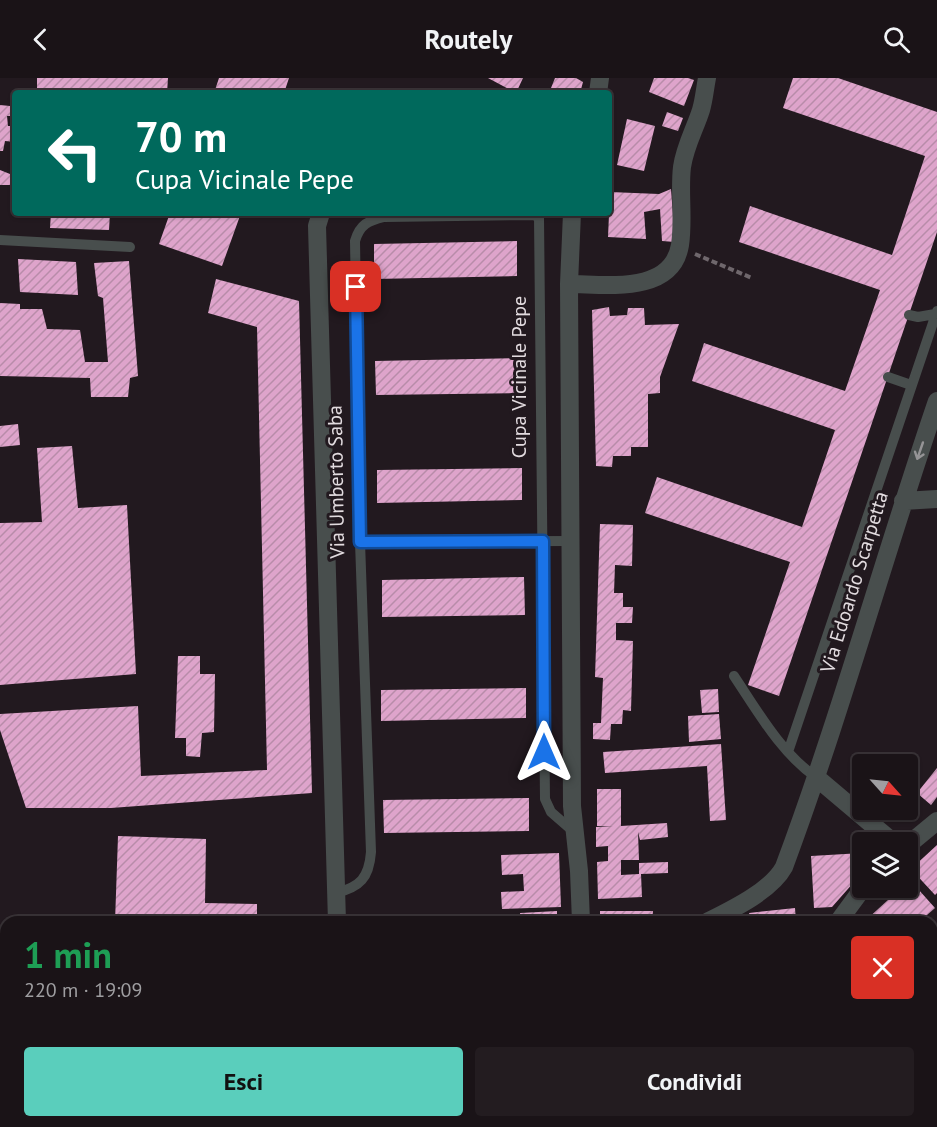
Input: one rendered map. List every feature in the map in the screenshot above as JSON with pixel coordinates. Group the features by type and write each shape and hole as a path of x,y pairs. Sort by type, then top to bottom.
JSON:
{"street":[{"path":"569,284 636,284 646,282 667,269 679,250 680,184 684,155 702,108 707,78"},
{"name":"Via Umberto Saba","path":"320,216 317,226 337,916"},
{"path":"572,216 569,284 572,806 579,871 581,916"},
{"name":"Via Edoardo Scarpetta","path":"718,916 762,891 776,880 784,867 817,778 903,501 937,401"},
{"path":"903,501 937,499"},
{"path":"817,778 881,832"},
{"path":"918,837 937,821"},
{"path":"842,916 855,898"}],"lane":[{"name":"Via Umberto Saba","path":"336,893 356,886 364,878 370,865 360,542 355,241 361,227 369,221 384,217 459,216"},
{"name":"Cupa Vicinale Pepe","path":"536,216 539,218 540,227 545,799 551,812 575,832"},
{"path":"0,240 130,247"},
{"name":"Via Edoardo Scarpetta","path":"909,315 918,317 936,313"},
{"name":"Via Edoardo Scarpetta","path":"788,752 936,313"},
{"path":"888,377 911,385"},
{"path":"360,542 571,541"},
{"path":"734,676 788,752 804,769 817,778"}],"path":[{"path":"679,250 695,253 752,279"}],"building":[{"path":"37,78 168,78 167,90 37,90"},
{"path":"219,78 289,78 285,90 215,90"},
{"path":"488,78 523,78 517,90 510,90"},
{"path":"555,78 576,78 583,82 581,90 550,90"},
{"path":"654,78 694,80 684,106 649,92"},
{"path":"793,78 838,78 937,112 937,232 779,696 748,685 790,562 645,513 657,477 802,527 835,430 692,381 704,343 845,391 880,290 739,242 750,206 892,255 925,156 783,108"},
{"path":"0,105 10,106 11,116 7,116 8,126 12,126 12,142 5,141 3,151 0,151"},
{"path":"667,112 683,118 678,131 662,126"},
{"path":"627,119 655,126 644,171 617,165"},
{"path":"0,170 12,175 12,185 0,185"},
{"path":"671,189 675,242 662,241 660,209 644,212 646,239 608,237 609,216 612,216 612,192 659,194"},
{"path":"51,216 110,216 109,230 50,228"},
{"path":"169,216 240,216 222,266 159,244"},
{"path":"517,241 517,276 374,279 374,244"},
{"path":"18,259 76,262 78,295 20,292"},
{"path":"129,261 138,376 130,378 128,397 91,397 90,378 0,376 0,303 20,304 20,309 42,309 47,329 80,330 85,362 108,362 103,298 98,296 94,263"},
{"path":"216,279 299,301 312,793 111,808 26,808 0,730 0,714 138,706 141,776 267,770 257,327 208,313"},
{"path":"609,307 610,316 627,315 628,308 644,308 645,325 679,324 660,377 660,393 648,394 648,447 631,447 631,456 613,456 612,467 596,466 592,310"},
{"path":"520,358 520,393 376,395 375,361"},
{"path":"18,424 20,445 0,447 0,426"},
{"path":"72,446 78,508 127,505 136,674 0,685 0,523 42,522 37,448"},
{"path":"522,468 522,500 377,503 377,470"},
{"path":"600,524 633,525 632,566 615,565 614,593 623,593 623,607 633,607 632,623 616,623 616,640 633,641 631,711 623,710 622,724 611,724 610,740 593,739 593,723 601,723 603,678 595,677"},
{"path":"524,577 525,615 382,617 382,580"},
{"path":"178,656 200,656 200,674 215,674 214,732 202,733 200,757 186,756 186,738 175,738"},
{"path":"526,688 526,718 381,721 381,690"},
{"path":"718,689 719,712 702,713 700,690"},
{"path":"719,714 721,739 689,742 688,716"},
{"path":"721,744 726,820 710,821 707,766 605,773 603,752"},
{"path":"937,768 937,797 931,805 918,792"},
{"path":"597,789 621,789 621,826 667,823 668,837 640,840 638,832 639,860 621,860 621,875 639,874 639,863 668,862 668,873 641,874 642,897 598,899 597,862 608,861 608,846 596,847 596,827 613,826 597,826"},
{"path":"529,798 529,831 384,833 383,800"},
{"path":"118,836 206,839 205,903 257,904 257,916 115,916"},
{"path":"937,845 937,893 935,895 918,877 918,863"},
{"path":"559,853 561,907 502,909 501,892 524,891 523,874 502,875 501,855"},
{"path":"852,854 852,884 832,907 814,908 811,856"},
{"path":"918,889 935,908 926,916 871,916 890,898 918,898"},
{"path":"795,908 796,916 750,916 749,913"},
{"path":"557,911 557,916 520,916 520,913"},
{"path":"600,911 653,911 653,916 600,916"}],"route":[{"path":"356,287 360,542 543,541 544,752"}]}
